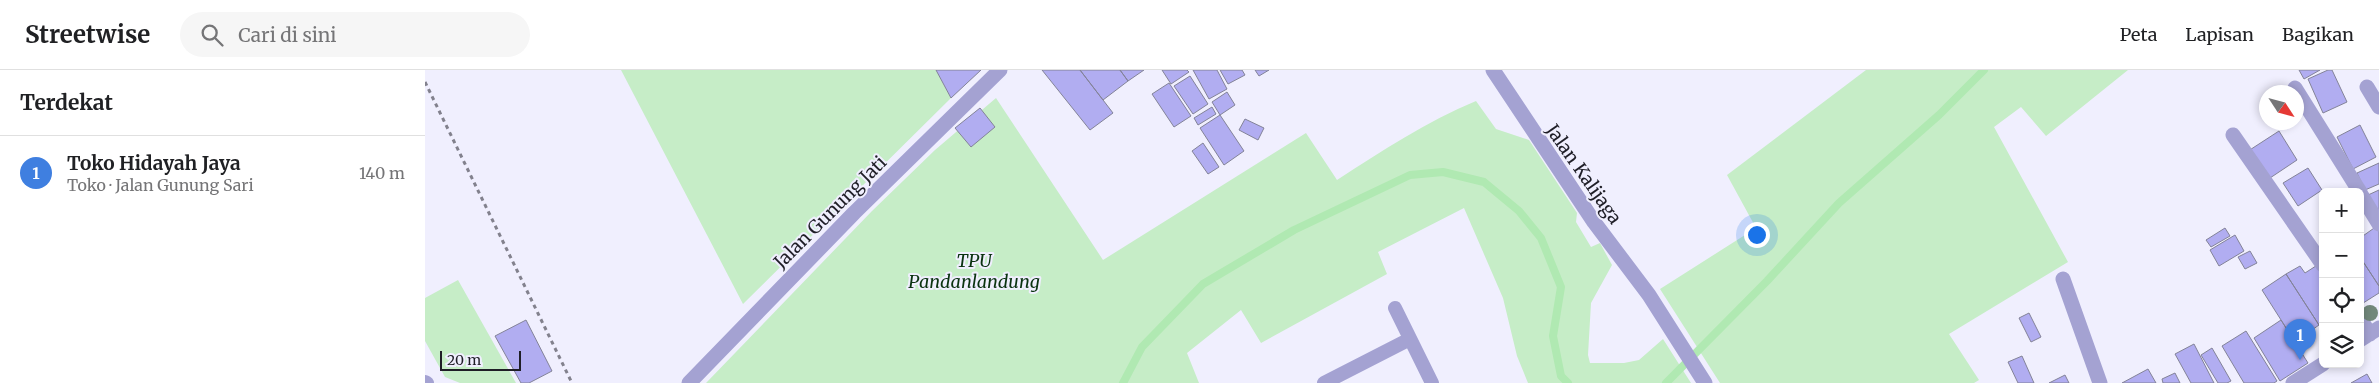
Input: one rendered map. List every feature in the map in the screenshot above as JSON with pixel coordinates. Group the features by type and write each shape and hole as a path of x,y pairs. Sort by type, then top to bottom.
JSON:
{"street":[{"name":"Jalan Gunung Jati","path":"689,383 854,213 1000,70"},
{"name":"Jalan Kalijaga","path":"1493,70 1594,222 1649,296 1705,383"},
{"path":"2367,87 2379,107"},
{"path":"2304,102 2358,188"},
{"path":"2233,135 2319,259"},
{"path":"2364,199 2379,224"},
{"path":"2063,280 2100,383"},
{"path":"2363,323 2370,334"},
{"path":"2293,383 2319,367"}],"lane":[{"path":"1395,308 1432,383"},
{"path":"1324,383 1410,339"}],"path":[{"path":"425,82 573,383"}],"green space":[{"path":"621,70 936,70 951,98 743,304"},
{"path":"1866,70 2128,70 2046,136 2021,107 1994,127 2068,262 1949,334 1979,380 1974,383 1720,383 1660,289 1756,228 1727,175"},
{"name":"TPU Pandanlandung","path":"996,98 1103,260 1306,133 1337,180 1422,127 1476,101 1496,129 1529,140 1577,213 1576,222 1591,247 1600,243 1612,265 1591,303 1588,355 1590,363 1624,363 1639,360 1663,339 1691,383 1528,383 1517,356 1503,298 1464,208 1378,252 1387,274 1261,343 1241,310 1187,353 1199,383 706,383 872,211 935,150"},
{"path":"458,280 516,383 460,383 445,377 425,341 425,298"}],"building":[{"path":"936,70 981,70 951,98"},
{"path":"1042,70 1080,70 1113,113 1090,130"},
{"path":"1080,70 1120,70 1128,81 1103,100"},
{"path":"1120,70 1144,70 1128,81"},
{"path":"1162,70 1187,70 1189,72 1171,84"},
{"path":"1193,70 1217,70 1227,89 1209,99"},
{"path":"1220,70 1242,70 1245,75 1228,84"},
{"path":"1255,70 1269,70 1259,76"},
{"path":"2299,70 2320,70 2304,79"},
{"path":"2332,70 2347,102 2323,113 2308,79"},
{"path":"1190,76 1208,104 1193,114 1174,86"},
{"path":"1169,83 1191,116 1174,127 1152,94"},
{"path":"1227,92 1235,105 1220,115 1212,102"},
{"path":"1212,107 1216,114 1198,125 1194,118"},
{"path":"980,108 995,127 971,147 955,128"},
{"path":"1220,115 1244,151 1224,165 1200,128"},
{"path":"1245,119 1264,128 1258,140 1239,130"},
{"path":"2360,125 2376,157 2353,169 2337,137"},
{"path":"2279,131 2297,160 2261,184 2242,155"},
{"path":"1203,143 1219,167 1208,174 1192,151"},
{"path":"2379,163 2379,184 2365,190 2357,173"},
{"path":"2308,168 2321,188 2319,188 2319,192 2298,206 2283,183"},
{"path":"2379,190 2379,219 2368,195"},
{"path":"2377,226 2379,230 2379,286 2364,263 2364,235"},
{"path":"2225,228 2230,236 2211,247 2206,240"},
{"path":"2235,235 2244,251 2219,266 2210,250"},
{"path":"2250,251 2257,263 2245,269 2238,257"},
{"path":"2364,263 2379,286 2379,293 2364,302"},
{"path":"2319,264 2319,325 2286,274 2300,266 2305,273"},
{"path":"2286,274 2319,325 2295,342 2262,290"},
{"path":"2029,313 2041,337 2031,342 2019,318"},
{"path":"526,320 552,371 529,383 521,383 495,336"},
{"path":"2281,320 2308,363 2280,381 2254,338"},
{"path":"2246,331 2277,381 2274,383 2244,383 2222,346"},
{"path":"2194,344 2214,383 2191,383 2175,354"},
{"path":"2212,348 2231,381 2227,383 2218,383 2201,355"},
{"path":"2022,356 2034,383 2018,383 2008,362"},
{"path":"2148,369 2156,383 2122,383"},
{"path":"2175,373 2180,383 2163,383 2162,379"},
{"path":"2367,374 2372,383 2351,383"},
{"path":"2065,375 2069,383 2049,383"}],"waterway":[{"path":"1666,383 1767,281 1839,203 1939,115 1984,70"},
{"path":"1123,383 1142,347 1203,284 1294,230 1410,175 1443,172 1484,182 1519,211 1541,238 1561,287 1553,336 1561,376 1568,383"}],"place":[{"name":"Toko Hidayah Jaya","path":"2300,360"}]}
